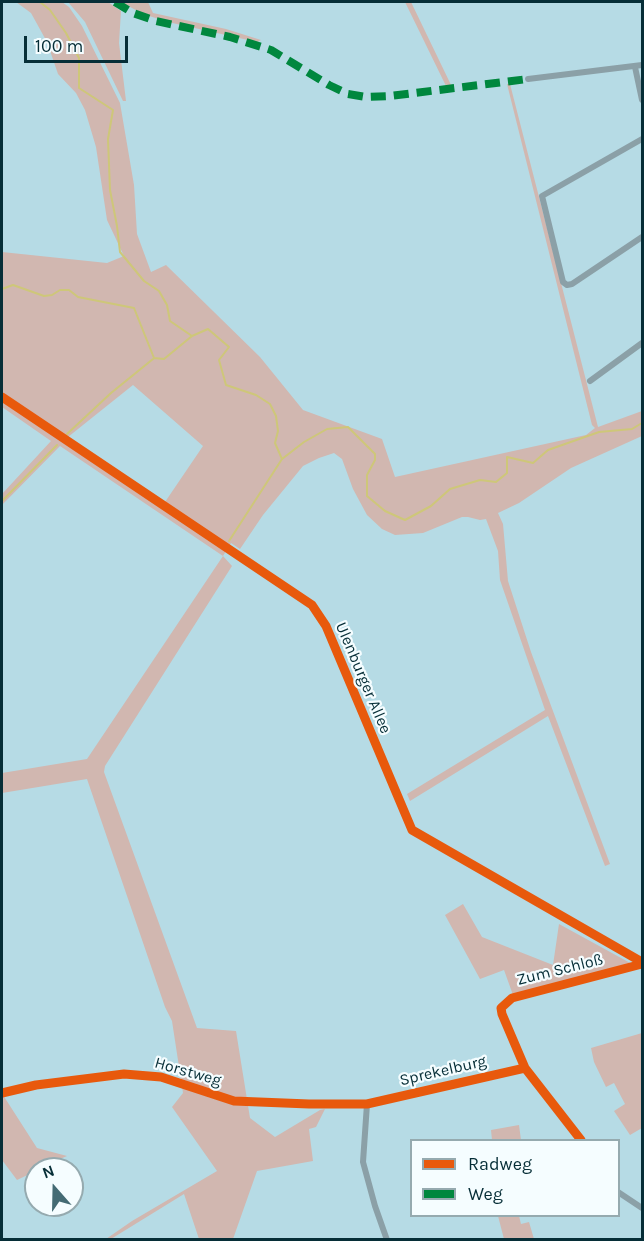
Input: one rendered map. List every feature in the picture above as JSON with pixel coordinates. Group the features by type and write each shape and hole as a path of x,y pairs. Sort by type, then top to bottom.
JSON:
{"street":[{"path":"528,79 642,65"},
{"path":"635,67 642,100"},
{"path":"642,139 542,196 563,282 567,285 572,284 642,237"},
{"path":"590,381 642,343"},
{"name":"Ulenburger Allee","path":"2,397 312,605 326,626 412,830 642,963"},
{"name":"Zum Schloß","path":"579,1139 525,1068 501,1008 512,998 642,963"},
{"name":"Sprekelburg","path":"367,1104 525,1068"},
{"name":"Horstweg","path":"2,1093 36,1085 124,1074 161,1077 234,1101 367,1104"},
{"path":"367,1104 363,1162 387,1239"},
{"path":"620,1193 642,1208"}],"shaded area":[{"path":"16,2 62,2 69,7 82,26 120,103 134,185 137,234 151,272 166,265 260,357 303,410 382,439 395,477 586,435 595,428 592,425 507,84 510,84 598,427 642,411 642,436 571,468 519,503 498,513 503,524 508,581 531,652 610,864 605,866 548,716 410,801 407,794 545,710 500,580 498,551 486,519 462,517 423,533 395,535 382,529 367,515 353,489 342,459 334,453 303,466 263,515 240,549 231,543 223,556 60,446 2,505 2,494 51,441 2,407 2,252 107,263 124,256 107,220 96,147 85,110 76,93 58,74 47,42 31,13","holes":["133,385 203,446 165,502 68,437"]},
{"path":"68,2 108,2 121,11 119,43 126,101 123,101 85,22"},
{"path":"121,2 148,2 153,13 226,29 261,40 257,42 168,22 143,14"},
{"path":"405,2 411,2 452,87 446,86"},
{"path":"223,556 232,566 105,766 104,772 197,1028 236,1031 250,1118 275,1137 325,1109 316,1127 309,1129 313,1161 257,1171 233,1239 199,1239 184,1194 111,1239 106,1239 217,1171 172,1107 183,1093 172,1021 165,1007 87,779 2,793 2,773 87,759"},
{"path":"463,904 482,937 553,965 559,924 632,964 513,995 504,970 480,979 445,915"},
{"path":"642,1033 642,1128 630,1135 614,1111 625,1104 614,1083 606,1087 594,1062 591,1048"},
{"path":"55,1079 53,1085 3,1095 37,1148 67,1156 24,1157 24,1177 17,1180 2,1160 2,1090"},
{"path":"519,1125 521,1139 492,1139 491,1130"},
{"path":"498,1217 519,1217 521,1224 529,1222 534,1239 504,1239"}],"waterway":[{"path":"40,2 50,10 66,33 79,58 79,88 113,110 108,139 110,190 120,252 144,281 159,291 167,305 170,321 192,336"},
{"path":"2,289 13,285 44,296 52,295 60,290 69,290 78,297 134,308 154,358 164,359 192,336 208,329 229,347 219,360 226,385 256,395 270,404 276,416 278,431 275,443 282,459 304,442 327,429 348,427 375,454 375,460 367,475 367,496 385,511 405,520 431,506 450,489 480,480 496,482 507,473 507,457 533,463 548,450 599,432 632,429 642,423"},
{"path":"67,434 111,393 153,359"},
{"path":"2,501 57,445"},
{"path":"229,541 282,459"}],"marked path":[{"path":"115,2 133,13 156,21 230,37 271,50 348,94 366,97 390,96 528,79"}],"cycle path":[{"path":"2,397 312,605 326,626 412,830 642,962"},
{"path":"580,1139 525,1068 501,1008 512,998 642,964"},
{"path":"2,1093 36,1085 124,1074 161,1077 234,1101 367,1104 525,1068"}]}
